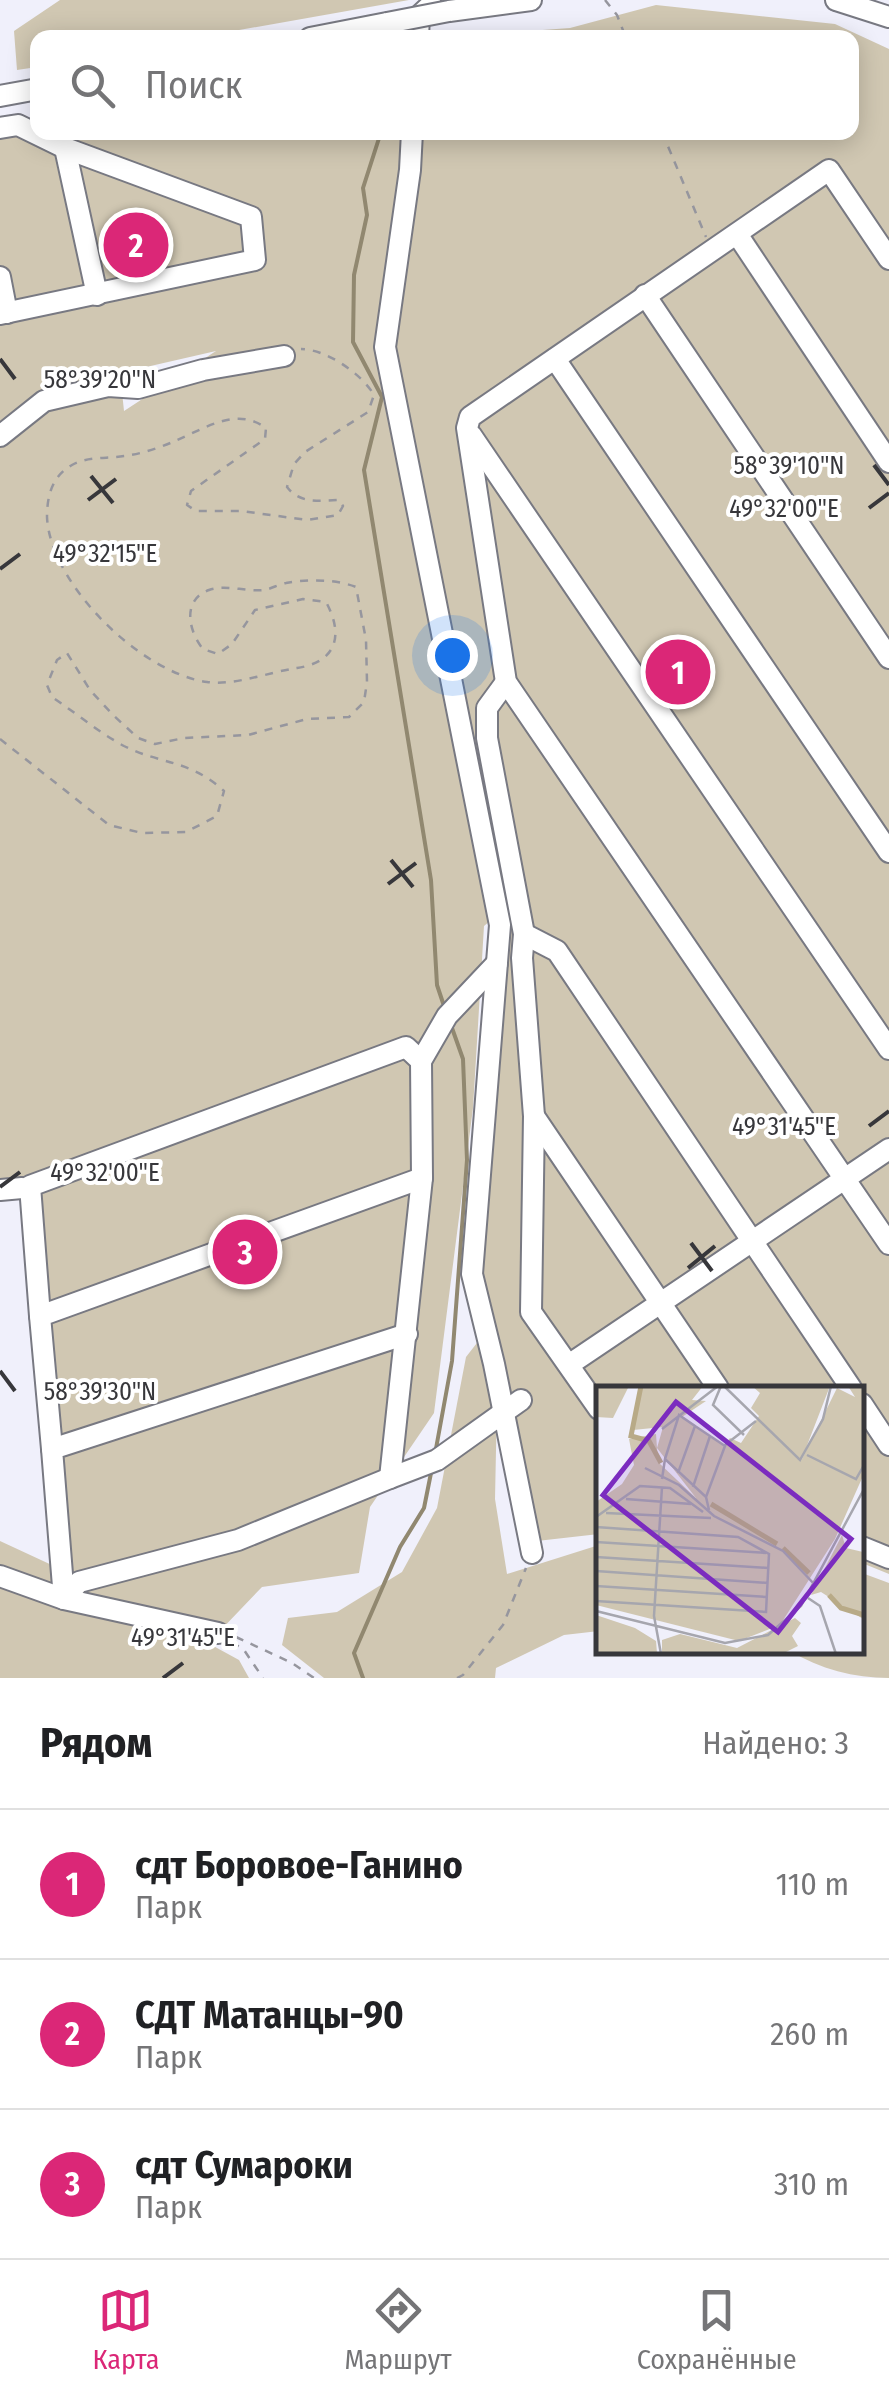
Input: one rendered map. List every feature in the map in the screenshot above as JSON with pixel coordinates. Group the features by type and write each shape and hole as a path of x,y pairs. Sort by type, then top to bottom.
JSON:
{"street":[{"path":"419,30 420,16 428,6 531,0"},
{"path":"836,0 889,17"},
{"path":"351,30 457,6"},
{"path":"0,96 30,90"},
{"path":"0,128 18,125 30,131"},
{"path":"0,277 4,313 255,260 252,218 48,140"},
{"path":"412,140 385,346 500,925 472,1274 513,1406 532,1553"},
{"path":"64,148 97,295"},
{"path":"889,259 829,170 470,417 466,428 506,682 889,1244"},
{"path":"737,234 889,462"},
{"path":"645,295 889,658"},
{"path":"0,436 44,401 108,386 138,388 203,370 284,356"},
{"path":"555,359 889,852"},
{"path":"466,428 889,1050"},
{"path":"506,682 487,708 486,738 524,934 522,958 534,1116 532,1312 596,1403"},
{"path":"524,934 557,952 850,1386"},
{"path":"390,1478 422,1178 421,1061 447,1016 496,964"},
{"path":"64,1598 30,1186 406,1047 421,1061"},
{"path":"534,1116 717,1386"},
{"path":"570,1364 889,1150"},
{"path":"40,1316 422,1178"},
{"path":"0,1190 22,1188"},
{"path":"52,1450 407,1334"},
{"path":"64,1598 79,1582 238,1540 438,1460 513,1406"},
{"path":"864,1407 889,1445"},
{"path":"864,1548 889,1558"},
{"path":"0,1576 64,1598 218,1633"}],"path":[{"path":"605,0 623,30"},
{"path":"665,140 712,251"},
{"path":"0,739 109,825 142,833 186,832 217,816 224,791 207,775 183,764 128,748 52,697 47,684 57,660 67,654 112,715 138,738 155,744 184,738 248,736 307,718 349,716 358,710 366,692 366,640 356,587 326,581 288,582 264,590 210,590 198,598 190,611 189,624 203,650 218,654 232,644 255,610 303,599 326,602 336,619 338,636 328,656 307,666 209,683 159,663 97,618 71,585 48,535 47,498 54,482 71,466 97,457 154,449 240,416 266,428 265,439 191,491 187,506 307,520 338,514 343,506 339,500 310,501 294,496 287,487 294,464 324,437 368,412 374,396 367,382 312,349 291,351 284,356"},
{"path":"218,1633 244,1650 262,1678"},
{"path":"218,1633 242,1638 314,1678"}],"shaded area":[{"path":"60,0 409,0 240,30 30,30 30,68 17,70 14,31"},
{"path":"656,5 835,24 848,30 542,30 570,28"},
{"path":"859,35 889,49 889,1574 864,1564 864,1386 596,1386 596,1534 537,1541 481,1270 509,905 484,926 473,1108 434,1413 370,1507 359,1573 262,1587 218,1633 175,1625 239,1660 249,1678 0,1678 0,1541 69,1573 30,1187 0,1188 0,132 30,134 30,140 859,140","holes":["216,351 124,411 120,373"]},
{"path":"480,1339 497,1401 495,1499 507,1574 596,1546 596,1631 564,1635 496,1668 495,1678 324,1678 282,1645 288,1618 337,1612 402,1572 437,1508 466,1357"},
{"path":"864,1574 889,1583 889,1678 863,1676 813,1663 794,1653 864,1653"}],"waterway":[{"path":"378,140 363,188 367,215 354,275 353,342 382,397 364,470 431,880 437,985 443,1003"},
{"path":"435,1454 452,1361 467,1160 463,1059 452,1028"},
{"path":"363,1678 354,1653 400,1547 424,1508 432,1468"}],"place":[{"name":"СДТ Матанцы-90","path":"136,245"},
{"name":"сдт Боровое-Ганино","path":"678,672"},
{"name":"сдт Сумароки","path":"245,1252"}]}
